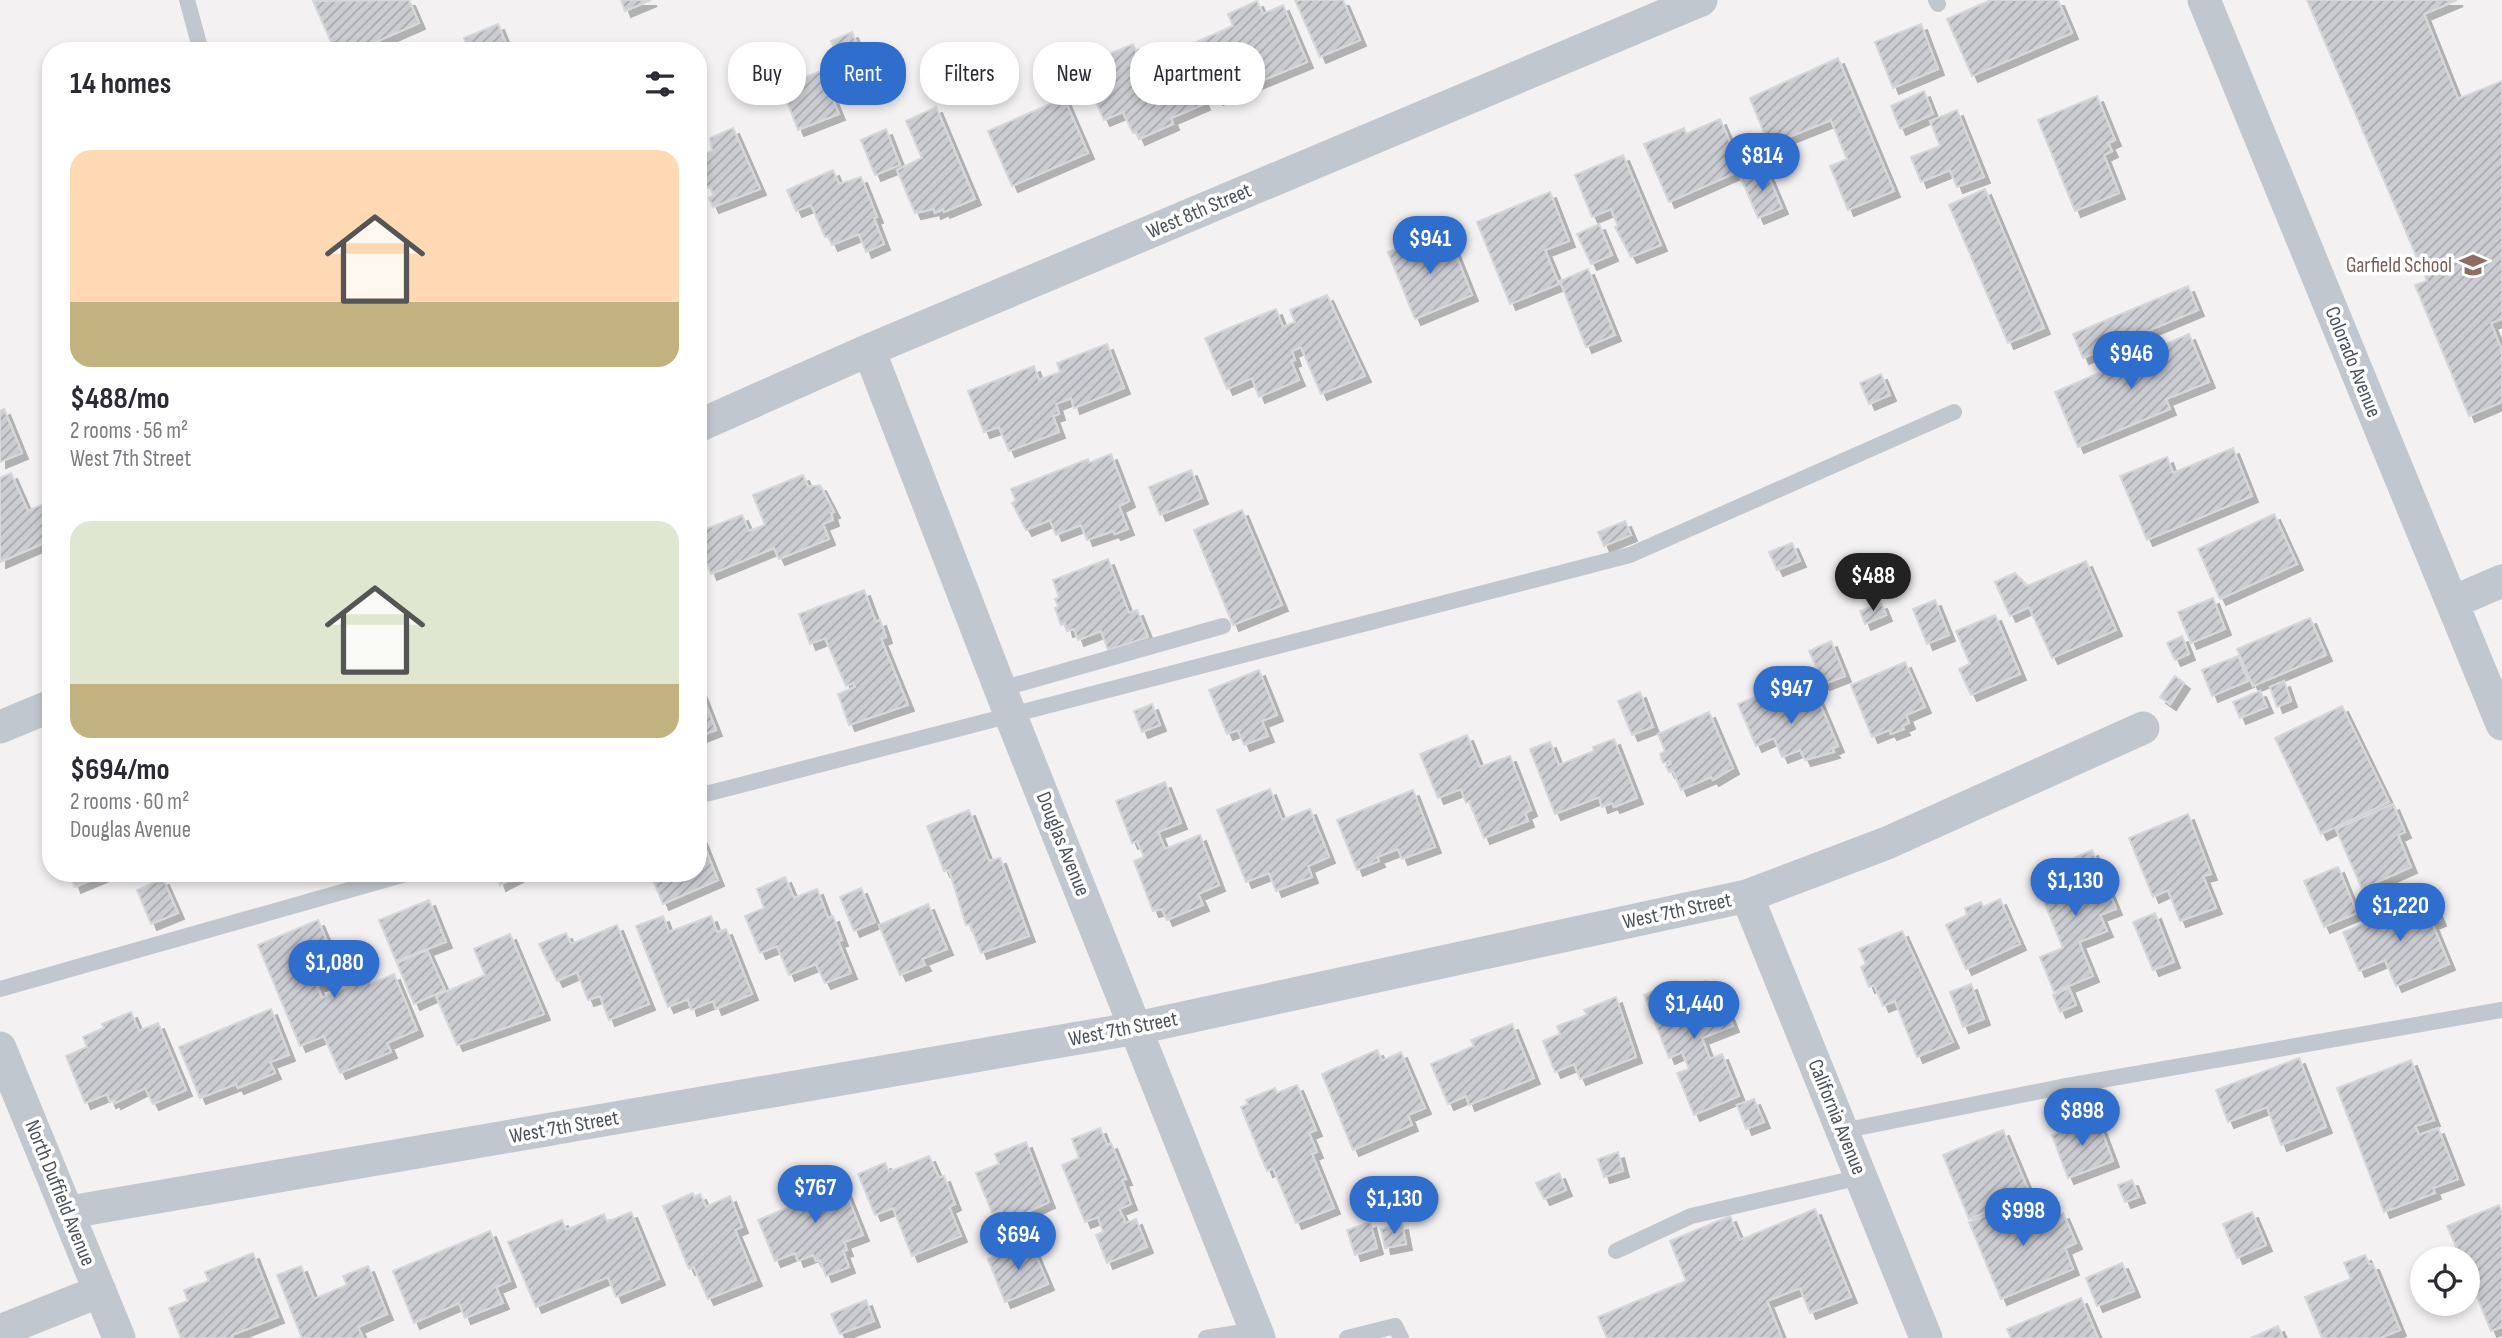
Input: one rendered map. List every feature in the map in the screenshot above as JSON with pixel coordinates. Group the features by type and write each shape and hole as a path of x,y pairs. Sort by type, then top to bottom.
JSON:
{"street":[{"name":"West 8th Street","path":"707,422 869,350 1701,0"},
{"name":"Colorado Avenue","path":"2204,0 2502,724"},
{"name":"Douglas Avenue","path":"869,350 1005,701 1138,1028 1258,1334"},
{"path":"2452,602 2502,581"},
{"path":"0,727 42,710"},
{"name":"West 7th Street","path":"70,1212 1138,1028 1747,896 1887,843 2143,728"},
{"name":"California Avenue","path":"1747,896 1926,1338"},
{"name":"North Duffield Avenue","path":"0,1048 70,1212 119,1338"},
{"path":"0,1331 100,1291"}],"lane":[{"path":"187,0 199,42"},
{"path":"1005,701 1630,555 1954,412"},
{"path":"707,793 1005,701 1223,626"},
{"path":"0,989 377,882"},
{"path":"1842,1131 2061,1087 2502,1010"},
{"path":"1616,1251 1692,1216 1861,1177"},
{"path":"1347,1338 1395,1326 1401,1338"},
{"path":"1206,1338 1258,1334"}],"building":[{"path":"409,0 419,23 376,42 331,42 313,1"},
{"path":"621,0 651,0 625,11"},
{"path":"1295,0 1343,0 1360,40 1320,57"},
{"path":"1991,0 2058,0 2072,33 1972,76 1947,19"},
{"name":"Garfield School","path":"2307,0 2457,0 2424,14 2458,99 2502,81 2502,319 2491,323 2502,351 2502,402 2469,416 2415,285 2427,281"},
{"path":"1257,1 1263,14 1283,5 1307,62 1265,79 1265,42 1196,42 1233,26 1228,14"},
{"path":"498,24 505,42 466,42 464,38"},
{"path":"1921,24 1938,69 1893,88 1875,42"},
{"path":"852,32 856,42 831,42"},
{"path":"1130,45 1130,105 1202,105 1171,118 1173,124 1139,139 1136,132 1133,133 1123,112 1104,120 1097,105 1116,105 1116,51"},
{"path":"1838,58 1894,191 1848,210 1830,166 1847,159 1831,120 1769,145 1750,98"},
{"path":"820,71 820,105 835,105 839,114 798,130 788,105 806,105 806,77"},
{"path":"1924,91 1933,114 1900,129 1891,106"},
{"path":"2097,96 2115,140 2108,143 2112,151 2104,155 2119,193 2075,211 2038,120"},
{"path":"1048,105 1067,105 1088,153 1012,186 988,131"},
{"path":"936,107 975,199 944,212 943,209 935,213 934,209 915,213 897,170 922,158 906,121"},
{"path":"1957,110 1984,177 1957,187 1950,170 1921,182 1911,157 1940,146 1930,121"},
{"path":"1720,119 1742,170 1669,202 1644,144 1684,128 1686,134"},
{"path":"733,128 760,189 713,207 709,198 714,195 710,187 707,188 707,153 712,151 710,138"},
{"path":"886,129 900,165 875,175 861,140"},
{"path":"1623,155 1661,245 1631,257 1615,227 1618,226 1611,209 1592,217 1575,175"},
{"path":"1765,168 1782,208 1758,218 1741,178"},
{"path":"833,170 839,184 861,177 877,217 874,218 884,244 866,252 859,234 832,245 828,236 825,237 811,205 796,211 787,190"},
{"path":"1985,189 2044,328 2008,343 1949,205"},
{"path":"1550,192 1569,241 1545,250 1559,284 1510,304 1477,222"},
{"path":"1599,224 1612,255 1591,264 1577,234"},
{"path":"1420,239 1424,250 1450,240 1472,295 1415,319 1388,252"},
{"path":"1588,269 1615,335 1586,347 1560,281"},
{"path":"2188,286 2198,310 2083,358 2073,334"},
{"path":"1327,295 1365,376 1321,394 1301,347 1292,351 1295,360 1291,361 1299,380 1259,397 1252,378 1227,389 1205,338 1276,309 1283,327 1295,322 1290,310"},
{"path":"2189,334 2209,382 2166,399 2170,409 2078,447 2055,392"},
{"path":"1107,344 1124,388 1074,408 1071,398 1056,404 1059,414 1053,416 1059,432 1009,451 999,427 984,432 968,391 1034,366 1039,380 1060,372 1057,363"},
{"path":"1881,374 1890,395 1869,404 1860,383"},
{"path":"4,409 22,453 0,462 0,411"},
{"path":"2233,448 2252,496 2147,540 2120,476 2167,457 2173,473"},
{"path":"1111,454 1129,501 1119,506 1128,529 1087,540 1081,525 1056,535 1050,520 1026,530 1012,503 1016,501 1011,489 1088,459 1089,463"},
{"path":"1191,470 1202,498 1160,515 1149,487"},
{"path":"11,473 28,511 42,504 42,544 0,562 0,478"},
{"path":"803,475 808,487 820,485 834,512 831,513 833,520 823,524 829,539 779,559 774,548 711,574 707,564 707,529 742,515 749,531 765,525 753,495"},
{"path":"1242,510 1282,605 1233,625 1194,530"},
{"path":"2274,514 2297,564 2220,599 2198,549"},
{"path":"1625,521 1631,535 1604,546 1598,532"},
{"path":"1792,543 1800,561 1777,570 1769,552"},
{"path":"1108,559 1129,613 1137,610 1148,637 1108,650 1101,631 1078,640 1074,629 1067,631 1065,623 1061,625 1055,608 1058,606 1055,599 1059,597 1053,580"},
{"path":"2086,561 2116,630 2052,658 2029,607 2010,616 1995,582 2015,573 2027,586"},
{"path":"864,590 876,622 880,620 886,637 881,639 908,705 849,725 838,694 855,687 853,683 846,686 825,638 810,644 799,614"},
{"path":"2213,598 2225,629 2191,643 2178,612"},
{"path":"1935,600 1949,635 1927,644 1913,609"},
{"path":"1881,603 1886,615 1865,624 1860,611"},
{"path":"1995,615 2020,674 1971,695 1959,669 1970,664 1956,631"},
{"path":"2310,618 2326,655 2253,686 2237,649"},
{"path":"2182,636 2189,654 2175,660 2167,643"},
{"path":"1831,641 1845,676 1824,684 1809,651"},
{"path":"2238,656 2248,681 2212,696 2202,670"},
{"path":"1905,662 1925,707 1906,715 1909,723 1902,726 1904,729 1891,734 1889,730 1872,737 1851,685"},
{"path":"1259,670 1277,715 1262,721 1268,736 1244,745 1238,730 1227,734 1209,690"},
{"path":"2175,676 2184,683 2170,704 2160,697"},
{"path":"2284,681 2291,701 2277,707 2270,687"},
{"path":"1814,690 1838,746 1832,749 1834,752 1805,760 1800,750 1782,757 1774,738 1756,746 1738,704 1760,695 1766,710"},
{"path":"2260,691 2267,707 2240,718 2233,702"},
{"path":"1640,692 1653,727 1632,735 1618,701"},
{"path":"1152,704 1160,725 1142,732 1134,711"},
{"path":"2342,706 2389,802 2321,834 2275,738"},
{"path":"707,707 716,730 707,734"},
{"path":"1709,712 1733,768 1713,780 1711,777 1681,790 1673,771 1669,772 1666,766 1671,764 1670,761 1663,763 1660,754 1665,751 1658,734"},
{"path":"1467,735 1480,767 1510,756 1531,810 1525,813 1528,821 1484,838 1469,801 1466,803 1461,789 1438,798 1420,754"},
{"path":"1614,739 1637,798 1614,807 1612,803 1602,807 1599,797 1555,814 1530,749 1550,742 1559,765 1594,751 1593,747"},
{"path":"1165,782 1181,823 1158,832 1165,849 1200,835 1219,885 1198,894 1203,905 1167,920 1162,909 1153,911 1134,861 1144,857 1137,841 1132,843 1116,801"},
{"path":"1270,789 1282,820 1310,809 1329,857 1308,866 1312,877 1276,891 1269,873 1246,882 1217,810"},
{"path":"1413,790 1435,847 1402,859 1398,849 1377,857 1379,861 1357,870 1337,820"},
{"path":"2393,804 2405,832 2398,835 2411,867 2362,889 2336,829"},
{"path":"969,810 989,861 1000,858 1029,936 981,953 970,924 966,925 949,870 944,871 927,826"},
{"path":"2188,814 2211,874 2203,876 2216,908 2180,921 2168,890 2153,897 2129,838"},
{"path":"2092,850 2116,909 2100,915 2107,931 2079,942 2093,976 2054,992 2040,957 2063,948 2040,892 2051,888 2046,875 2061,869 2063,874 2072,871 2067,861"},
{"path":"707,853 718,880 663,904 654,882 707,882"},
{"path":"2338,867 2357,913 2324,927 2304,881"},
{"path":"785,877 794,898 817,889 828,918 833,916 842,940 838,941 851,973 825,983 816,964 789,975 777,946 760,953 745,916 764,908 757,889"},
{"path":"73,882 87,882 75,887"},
{"path":"156,882 164,882 178,913 151,924 137,890"},
{"path":"861,888 875,922 854,931 840,897"},
{"path":"2431,898 2440,920 2432,923 2449,964 2396,986 2385,960 2359,971 2343,932"},
{"path":"2000,899 2020,944 1966,969 1946,925 1967,915 1965,908 1981,902 1983,907"},
{"path":"429,900 446,942 396,961 379,920"},
{"path":"928,904 947,949 922,959 925,965 900,975 879,925"},
{"path":"2155,913 2174,962 2153,970 2133,922"},
{"path":"663,916 669,932 711,916 717,932 726,929 752,994 716,1009 713,1001 691,1010 688,999 668,1007 636,926"},
{"path":"318,920 342,977 317,986 322,998 369,978 371,984 394,974 417,1030 387,1043 391,1052 340,1073 324,1036 300,1046 258,945"},
{"path":"617,925 649,1004 609,1020 600,996 588,1000 577,972 557,981 539,944 566,933 571,944"},
{"path":"1902,931 1953,1042 1917,1057 1895,1001 1883,1006 1874,985 1869,987 1861,967 1866,964 1859,949"},
{"path":"510,934 544,1014 457,1045 436,996 485,975 474,949"},
{"path":"427,950 445,990 414,1004 397,963"},
{"path":"1676,981 1681,991 1706,981 1716,1004 1723,1001 1733,1026 1702,1038 1710,1059 1722,1054 1739,1096 1694,1115 1677,1073 1689,1069 1682,1052 1669,1058 1644,995"},
{"path":"1971,984 1984,1019 1963,1027 1950,992"},
{"path":"2069,988 2076,1005 2060,1012 2053,995"},
{"path":"1616,997 1636,1057 1580,1079 1574,1064 1555,1072 1543,1041 1560,1034 1557,1026 1587,1015 1584,1010"},
{"path":"271,1009 289,1055 270,1062 275,1073 238,1088 236,1084 200,1098 179,1047"},
{"path":"131,1012 139,1031 158,1023 186,1090 153,1104 145,1088 115,1103 114,1100 110,1102 107,1094 85,1103 66,1056 87,1047 83,1037 104,1028 102,1024"},
{"path":"1512,1024 1534,1078 1469,1105 1466,1096 1448,1104 1431,1064 1474,1046 1471,1040"},
{"path":"1377,1050 1382,1061 1401,1052 1425,1108 1408,1115 1412,1125 1353,1150 1322,1074"},
{"path":"2299,1058 2326,1127 2281,1145 2267,1107 2228,1122 2216,1090"},
{"path":"2411,1060 2434,1120 2415,1126 2419,1135 2438,1128 2458,1179 2433,1188 2435,1193 2384,1212 2337,1088"},
{"path":"1297,1085 1316,1130 1309,1133 1317,1152 1312,1154 1334,1208 1296,1223 1273,1168 1267,1171 1241,1107 1248,1104 1246,1100 1275,1088 1277,1093"},
{"path":"1754,1099 1764,1122 1746,1129 1737,1105"},
{"path":"2097,1118 2113,1161 2068,1178 2052,1135"},
{"path":"1100,1128 1107,1145 1111,1143 1126,1179 1122,1180 1131,1204 1119,1209 1126,1223 1136,1219 1147,1247 1107,1263 1096,1235 1103,1232 1098,1217 1085,1222 1062,1165 1079,1158 1072,1139"},
{"path":"2003,1130 2030,1194 1969,1219 1943,1155"},
{"path":"1026,1142 1049,1202 1006,1222 1001,1210 992,1213 976,1173 999,1164 995,1154"},
{"path":"1618,1152 1623,1171 1604,1177 1598,1159"},
{"path":"929,1156 939,1178 944,1176 955,1204 949,1207 961,1236 912,1256 893,1208 875,1215 858,1174 885,1163 889,1172"},
{"path":"837,1170 863,1235 844,1242 847,1250 843,1251 849,1267 826,1276 820,1260 816,1261 813,1255 798,1261 795,1253 775,1261 758,1220 802,1202 798,1192 810,1187 808,1182"},
{"path":"1559,1173 1566,1190 1544,1199 1536,1183"},
{"path":"2132,1180 2139,1197 2125,1202 2118,1185"},
{"path":"693,1193 694,1197 700,1194 706,1207 730,1196 742,1227 735,1230 756,1280 708,1299 694,1267 689,1269 663,1206"},
{"path":"2017,1203 2025,1223 2050,1212 2052,1218 2063,1213 2076,1243 2065,1248 2073,1269 2001,1299 1969,1222"},
{"path":"2499,1205 2502,1213 2502,1327 2491,1331 2480,1304 2480,1246 2456,1246 2447,1226"},
{"path":"1815,1209 1851,1297 1810,1313 1800,1288 1767,1301 1782,1338 1607,1338 1598,1317 1686,1281 1670,1241 1730,1216 1740,1240"},
{"path":"631,1212 659,1279 616,1297 608,1277 536,1307 508,1242 562,1220 566,1230 604,1214 607,1222"},
{"path":"2252,1212 2266,1245 2237,1258 2223,1224"},
{"path":"1370,1222 1377,1248 1355,1255 1347,1230"},
{"path":"1402,1224 1406,1244 1385,1248 1381,1229"},
{"path":"490,1231 510,1281 496,1287 503,1303 465,1318 459,1303 414,1323 393,1271"},
{"path":"1030,1242 1048,1284 1005,1302 988,1259"},
{"path":"253,1253 278,1317 232,1335 233,1338 181,1338 169,1308 188,1301 184,1290 209,1281 205,1272"},
{"path":"2365,1255 2369,1264 2373,1264 2400,1330 2380,1338 2322,1338 2305,1297 2351,1279 2344,1263"},
{"path":"2122,1263 2134,1291 2097,1306 2086,1278"},
{"path":"301,1266 314,1299 347,1285 343,1276 368,1266 387,1314 358,1327 363,1338 302,1338 277,1275"},
{"path":"2081,1298 2098,1338 2011,1338 2007,1329"},
{"path":"866,1300 874,1321 840,1334 831,1314"},
{"path":"2278,1326 2283,1338 2251,1338"}],"place":[{"name":"Garfield School","path":"2473,265"}]}
